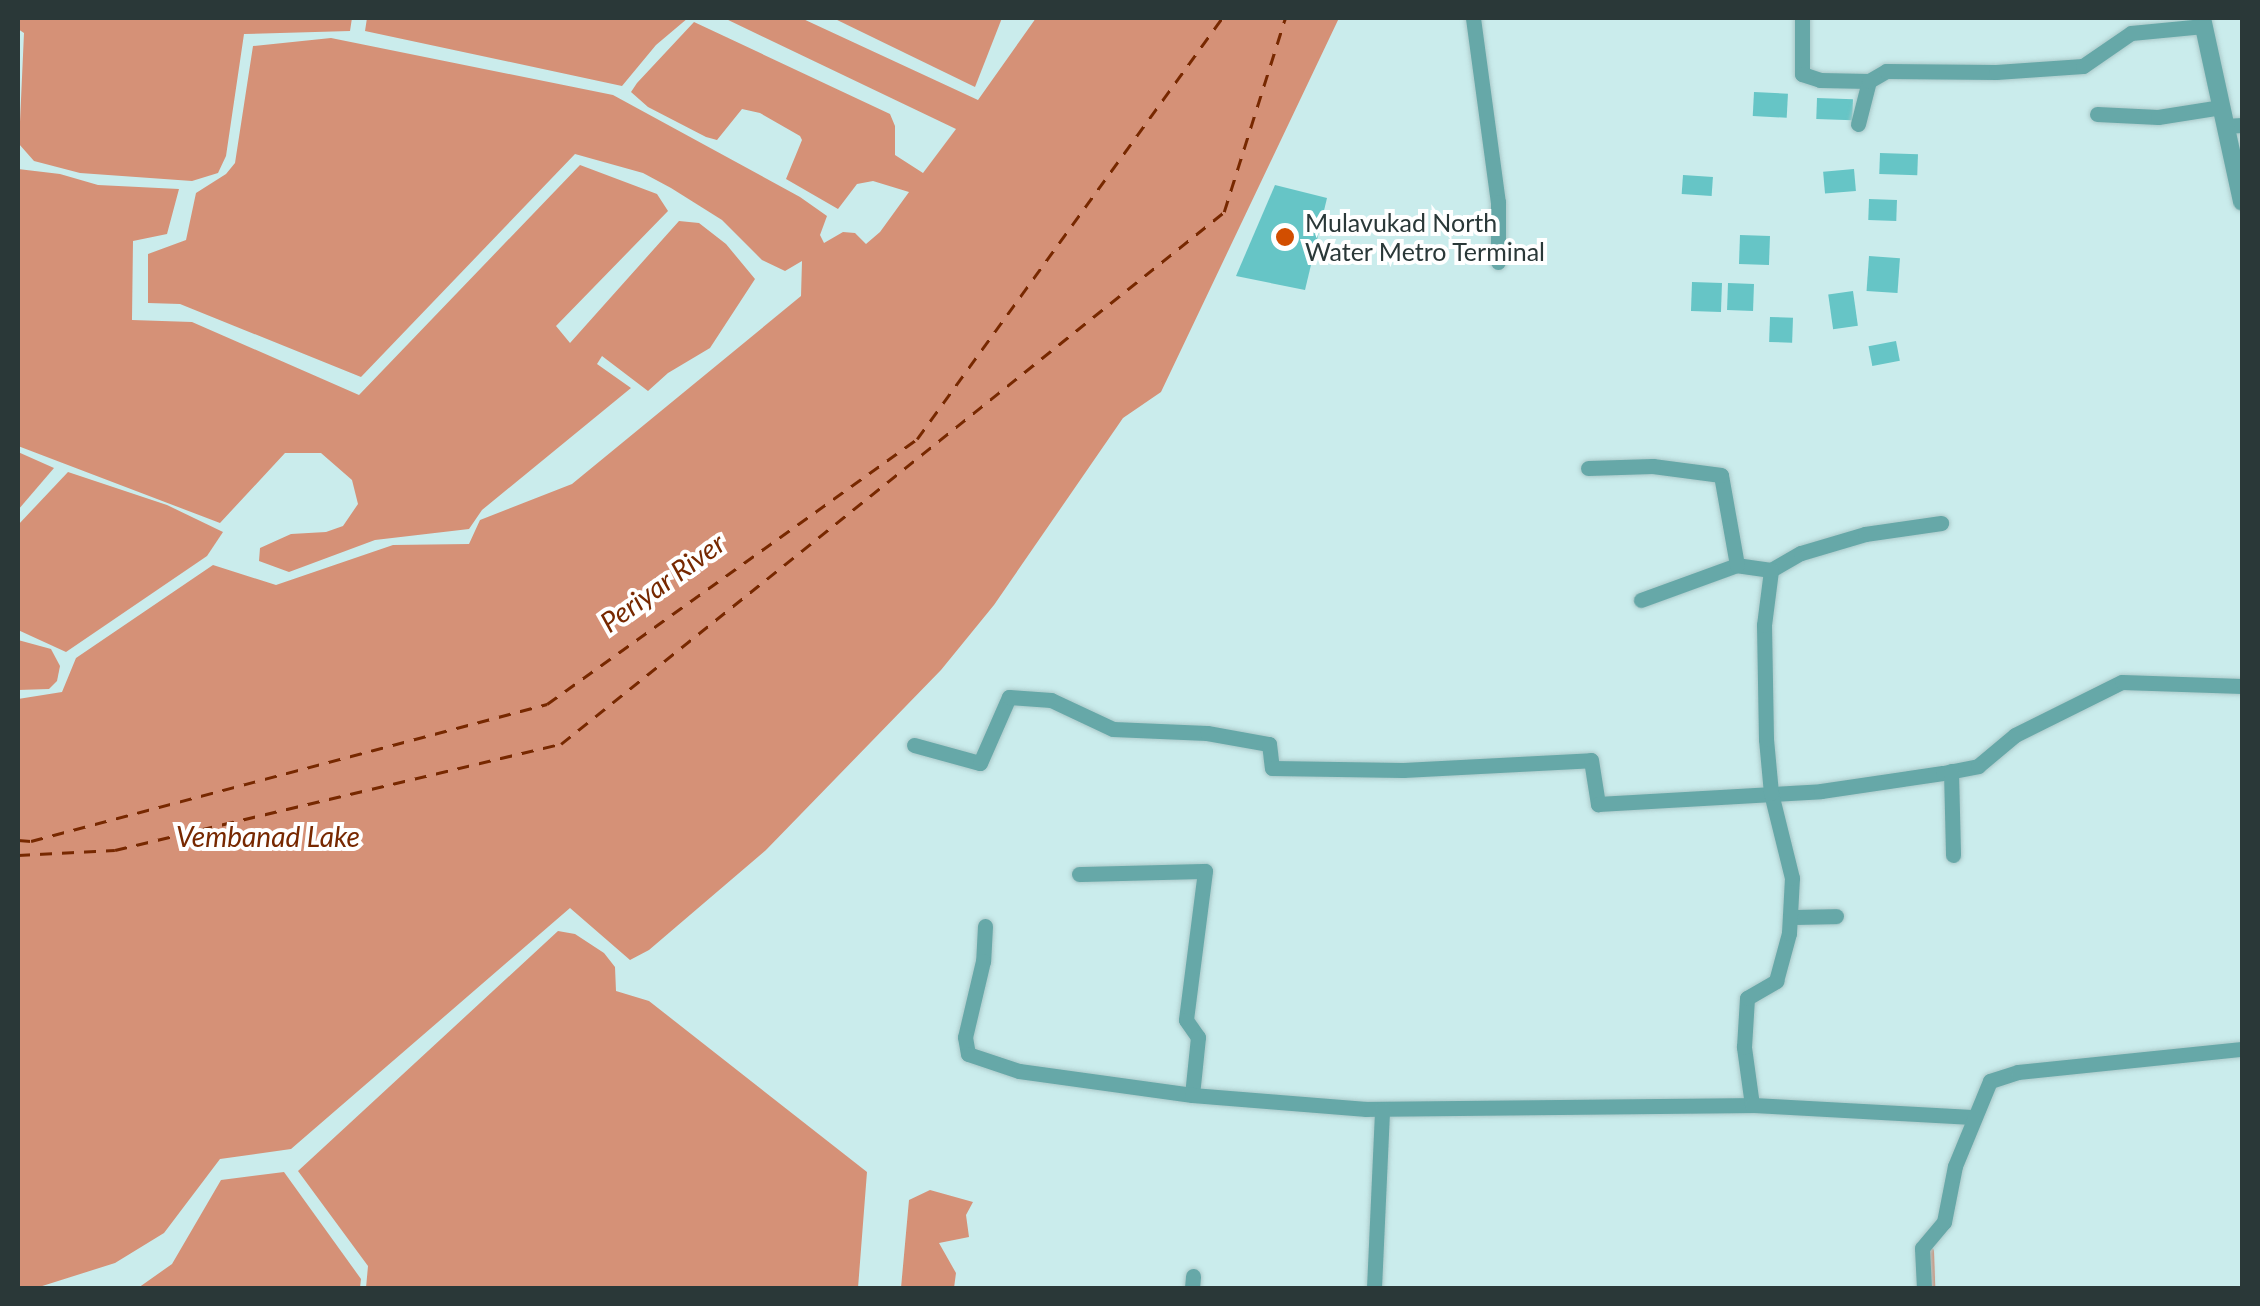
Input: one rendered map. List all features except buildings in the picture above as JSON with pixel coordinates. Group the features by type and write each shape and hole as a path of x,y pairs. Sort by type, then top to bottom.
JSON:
{"street":[{"path":"1473,18 1498,202 1498,262"},
{"path":"1802,18 1802,74 1820,80 1869,82 1886,71 1996,72 2083,66 2130,32 2203,22 2229,119 2242,202"},
{"path":"1858,124 1869,82"},
{"path":"2097,114 2229,119"},
{"path":"1588,468 1653,466 1721,475 1737,565"},
{"path":"1641,600 1737,565 1771,570 1801,553 1865,534 1941,523"},
{"path":"1752,1106 1744,1047 1747,998 1776,981 1790,917 1792,878 1772,794 1764,625 1771,570"},
{"path":"914,745 980,763 1009,697 1051,700 1114,729 1207,733 1269,744 1272,768 1403,770 1592,760 1598,804 1821,792 1951,772 1978,766 2046,717 2122,682 2242,686"},
{"path":"1951,772 1953,855"},
{"path":"1080,874 1205,871 1186,1020 1198,1037 1192,1095"},
{"path":"1790,917 1836,916"},
{"path":"984,926 983,962 966,1036 968,1054 1019,1071 1192,1095 1382,1109 1752,1106 1974,1118"},
{"path":"1924,1288 1922,1248 1933,1230 1944,1222 1946,1197 1990,1081 2018,1072 2242,1049"},
{"path":"1374,1288 1382,1109"}],"water":[{"path":"18,18 352,18 350,31 244,34 226,156 218,173 192,181 80,173 34,161 19,144 24,33 18,29"},
{"path":"367,18 688,18 656,45 622,86 365,31"},
{"name":"Vembanad Lake","path":"724,18 801,18 978,100 1036,18 1339,18 1161,392 1123,418 994,605 941,670 766,850 649,950 630,960 570,908 291,1149 220,1159 164,1233 115,1263 36,1288 18,1288 18,699 62,692 76,658 213,565 276,585 393,545 469,544 480,520 572,484 801,296 802,261 785,271 762,260 722,220 671,188 643,173 575,154 361,377 180,304 148,303 148,254 186,240 196,193 226,174 235,163 253,46 331,38 613,95 800,197 827,216 820,235 824,243 843,232 855,233 866,244 880,232 909,192 873,181 857,184 838,209 786,179 802,140 800,136 760,113 742,109 717,140 706,137 648,107 631,92 637,83 694,22 890,114 895,126 895,155 923,173 956,129"},
{"path":"833,18 1002,18 975,87"},
{"path":"580,165 657,194 668,211 556,326 570,343 679,221 699,223 726,244 755,279 710,348 668,373 648,391 602,356 597,364 631,388 482,510 469,529 375,540 289,572 259,561 260,548 291,534 326,532 343,526 358,504 352,480 321,453 285,453 220,523 18,446 18,169 60,174 98,185 179,189 167,234 133,241 132,320 192,322 359,395"},
{"path":"18,452 54,468 18,510"},
{"path":"68,472 167,505 223,532 207,556 66,652 18,630 18,525"},
{"path":"18,640 51,649 60,666 57,681 49,689 18,690"},
{"path":"558,931 575,934 604,953 615,967 616,991 649,1001 867,1172 858,1288 366,1288 368,1266 298,1171"},
{"path":"284,1172 361,1279 360,1288 138,1288 172,1264 221,1180"},
{"path":"930,1190 973,1202 966,1215 969,1237 939,1243 956,1273 954,1288 901,1288 909,1200"}],"waterway":[{"path":"1931,1251 1932,1288"}],"ferry route":[{"path":"18,840 31,841 547,704 917,439 1222,18"},
{"path":"18,855 115,850 561,744 1224,212 1285,18"}],"place":[{"name":"Mulavukad North Water Metro Terminal","path":"1285,237"}],"water label":[{"name":"Periyar River","path":"662,582"}]}
